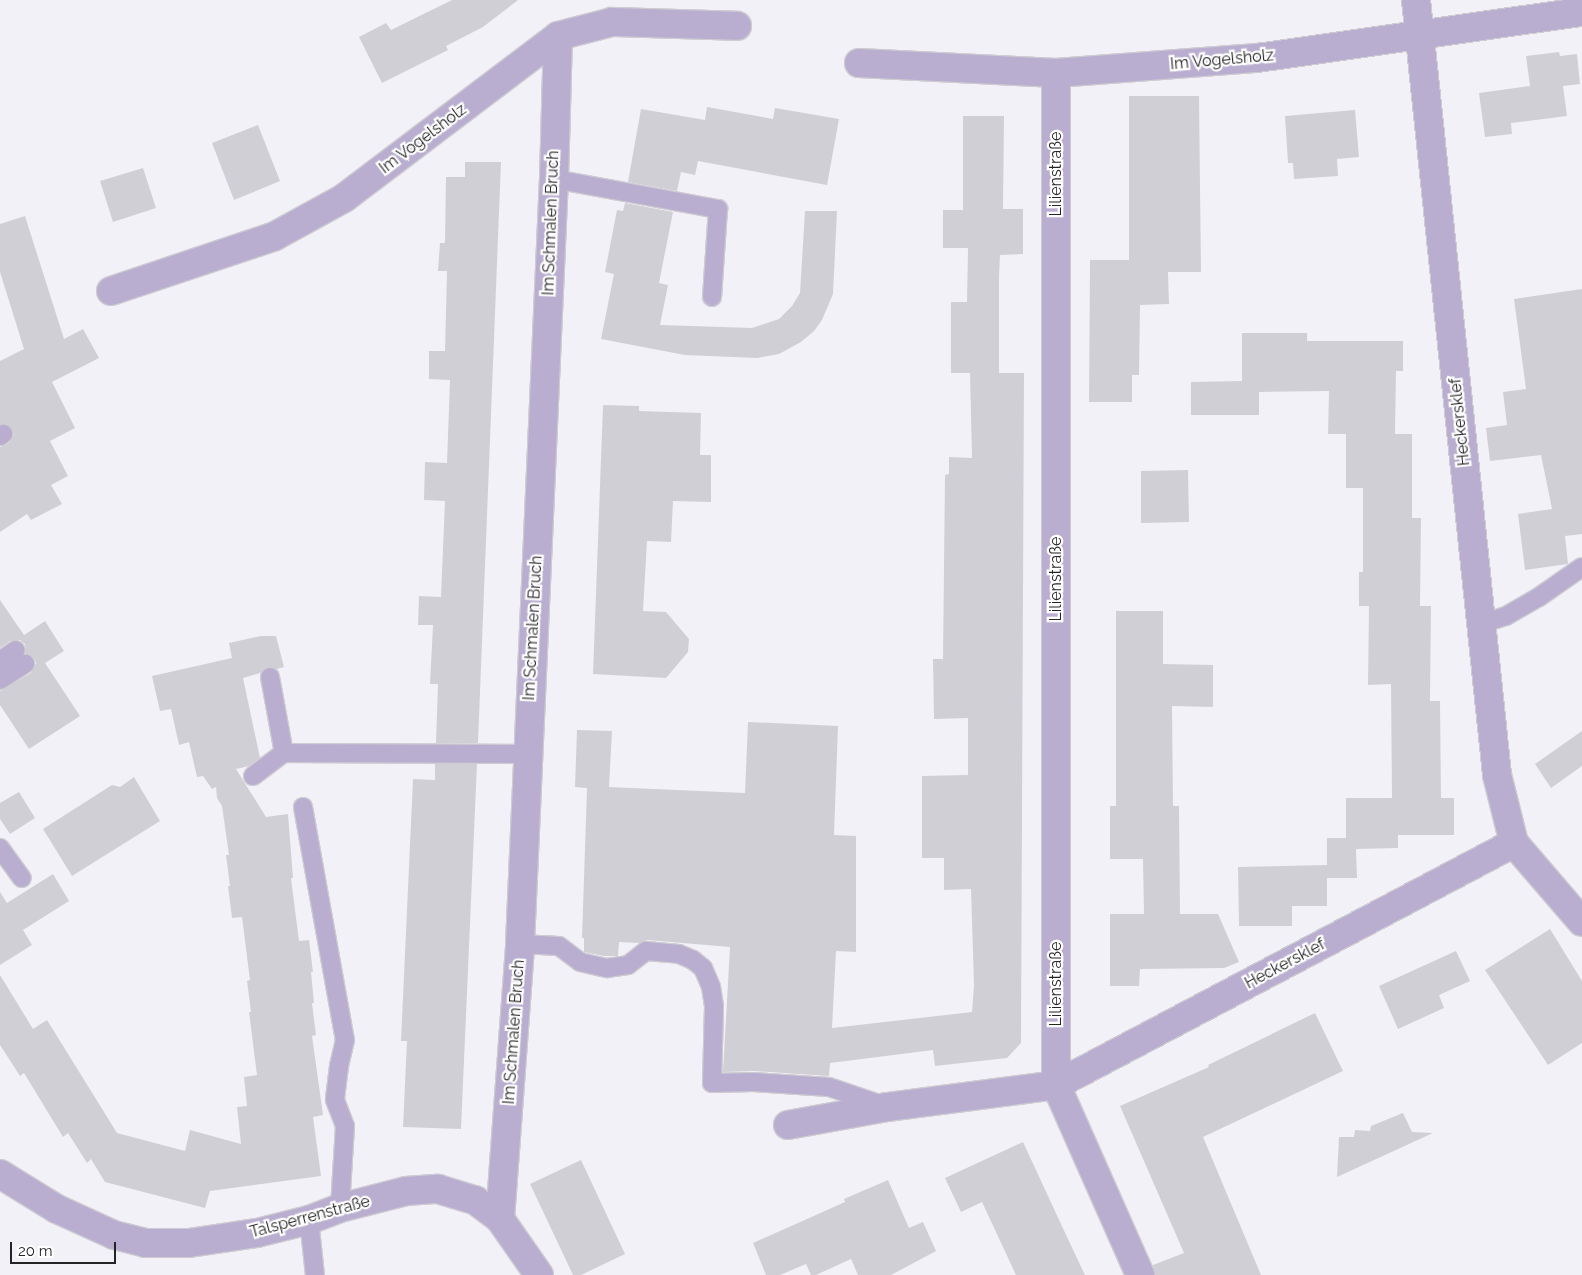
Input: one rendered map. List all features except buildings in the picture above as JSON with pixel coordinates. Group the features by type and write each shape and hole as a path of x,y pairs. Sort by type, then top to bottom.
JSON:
{"street":[{"name":"Heckersklef","path":"1416,0 1497,775 1514,842 1582,922"},
{"name":"Im Vogelsholz","path":"859,63 1056,73 1257,58 1582,12"},
{"name":"Im Vogelsholz","path":"111,291 274,236 344,198 558,36 612,22 737,26"},
{"name":"Im Schmalen Bruch","path":"500,1219 520,944 554,179 558,36"},
{"name":"Lilienstraße","path":"1056,73 1056,1085 1140,1275"},
{"name":"Heckersklef","path":"1056,1085 1514,842"},
{"path":"788,1125 887,1107 1056,1085"},
{"name":"Talsperrenstraße","path":"0,1174 57,1209 114,1235 145,1243 223,1239 309,1220 340,1208 406,1191 438,1189 475,1200 500,1219 539,1275"}],"lane":[{"path":"554,179 718,209 712,297"},
{"path":"1481,624 1506,616 1539,597 1582,567"},
{"path":"0,661 21,657 0,680"},
{"path":"270,677 284,753"},
{"path":"253,776 284,753 528,754"},
{"path":"303,807 344,1040 338,1066 335,1100 346,1126 340,1208"},
{"path":"0,848 22,878"},
{"path":"520,944 559,946 580,962 607,968 628,965 646,951 679,954 693,960 703,968 712,986 714,1007 712,1083 753,1082 829,1087 887,1107"},
{"path":"309,1220 316,1275"}]}
